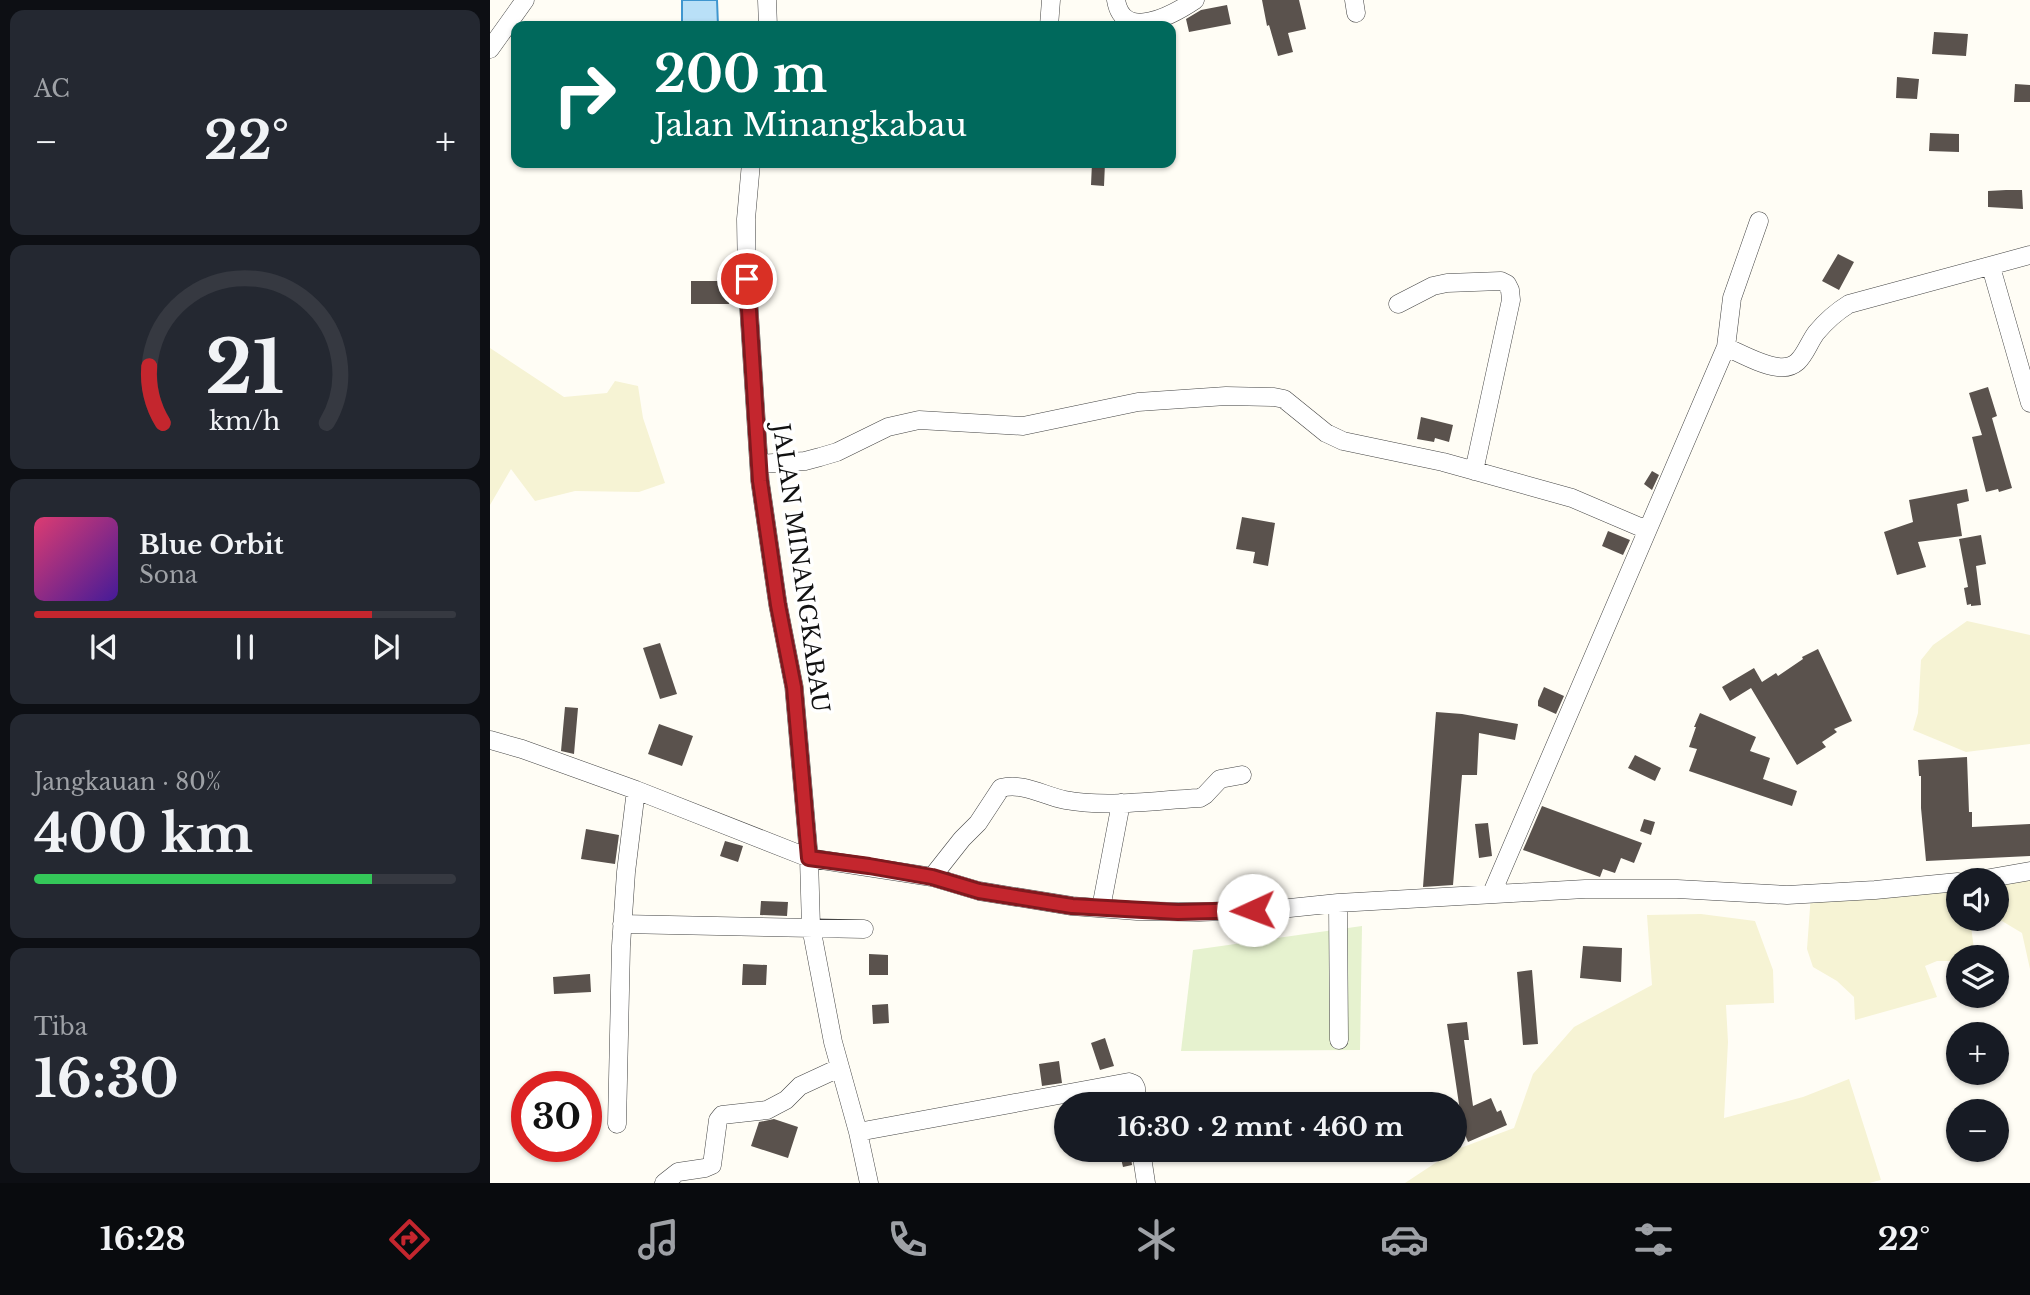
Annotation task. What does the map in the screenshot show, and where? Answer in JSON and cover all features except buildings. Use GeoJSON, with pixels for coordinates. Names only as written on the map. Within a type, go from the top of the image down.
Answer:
{"type":"FeatureCollection","features":[{"type":"Feature","properties":{"kind":"street"},"geometry":{"type":"LineString","coordinates":[[490,50],[525,0]]}},
{"type":"Feature","properties":{"kind":"street"},"geometry":{"type":"LineString","coordinates":[[767,0],[768,21]]}},
{"type":"Feature","properties":{"kind":"street"},"geometry":{"type":"LineString","coordinates":[[1049,21],[1051,0]]}},
{"type":"Feature","properties":{"kind":"street"},"geometry":{"type":"LineString","coordinates":[[1116,0],[1118,9],[1124,18],[1130,21]]}},
{"type":"Feature","properties":{"kind":"street"},"geometry":{"type":"LineString","coordinates":[[1152,21],[1161,20],[1195,0]]}},
{"type":"Feature","properties":{"kind":"street","name":"JALAN MINANGKABAU"},"geometry":{"type":"LineString","coordinates":[[751,168],[746,219],[747,279],[760,464],[778,605],[794,687],[809,858],[811,927],[839,1068],[858,1132],[869,1183]]}},
{"type":"Feature","properties":{"kind":"street"},"geometry":{"type":"LineString","coordinates":[[1492,893],[1726,347],[1732,298],[1759,221]]}},
{"type":"Feature","properties":{"kind":"street"},"geometry":{"type":"LineString","coordinates":[[1726,347],[1771,365],[1785,367],[1799,361],[1829,318],[1849,304],[2030,256]]}},
{"type":"Feature","properties":{"kind":"street"},"geometry":{"type":"LineString","coordinates":[[1991,267],[2030,403]]}},
{"type":"Feature","properties":{"kind":"street"},"geometry":{"type":"LineString","coordinates":[[1398,304],[1433,286],[1447,283],[1501,281],[1507,284],[1510,290],[1511,300],[1474,471]]}},
{"type":"Feature","properties":{"kind":"street"},"geometry":{"type":"LineString","coordinates":[[760,464],[805,461],[820,457],[903,422],[919,420],[1023,426],[1138,402],[1226,396],[1273,397],[1283,400],[1326,433],[1343,441],[1474,471],[1572,498],[1647,530]]}},
{"type":"Feature","properties":{"kind":"street"},"geometry":{"type":"LineString","coordinates":[[490,740],[636,790],[809,858],[932,877],[979,891],[1058,904],[1199,912],[1585,889],[1677,889],[1787,895],[1946,883]]}},
{"type":"Feature","properties":{"kind":"street"},"geometry":{"type":"LineString","coordinates":[[932,877],[978,823],[1001,788],[1021,788],[1063,800],[1121,803],[1200,797],[1220,779],[1242,775]]}},
{"type":"Feature","properties":{"kind":"street"},"geometry":{"type":"LineString","coordinates":[[617,1124],[622,924],[636,790]]}},
{"type":"Feature","properties":{"kind":"street"},"geometry":{"type":"LineString","coordinates":[[1101,908],[1121,803]]}},
{"type":"Feature","properties":{"kind":"street"},"geometry":{"type":"LineString","coordinates":[[2009,875],[2030,871]]}},
{"type":"Feature","properties":{"kind":"street"},"geometry":{"type":"LineString","coordinates":[[1338,903],[1339,1040]]}},
{"type":"Feature","properties":{"kind":"street"},"geometry":{"type":"LineString","coordinates":[[622,924],[864,929]]}},
{"type":"Feature","properties":{"kind":"street"},"geometry":{"type":"LineString","coordinates":[[664,1183],[676,1173],[712,1165],[718,1120],[722,1115],[767,1110],[786,1100],[800,1086],[839,1068]]}},
{"type":"Feature","properties":{"kind":"street"},"geometry":{"type":"LineString","coordinates":[[1079,1092],[1129,1083],[1134,1084],[1136,1092]]}},
{"type":"Feature","properties":{"kind":"street"},"geometry":{"type":"LineString","coordinates":[[858,1132],[1054,1097]]}},
{"type":"Feature","properties":{"kind":"street"},"geometry":{"type":"LineString","coordinates":[[1143,1162],[1146,1183]]}},
{"type":"Feature","properties":{"kind":"shaded area"},"geometry":{"type":"Polygon","coordinates":[[[490,348],[564,397],[607,393],[615,381],[638,386],[643,418],[665,483],[639,492],[575,491],[535,501],[511,469],[490,505],[490,348]]]}},
{"type":"Feature","properties":{"kind":"shaded area"},"geometry":{"type":"Polygon","coordinates":[[[1967,621],[2030,635],[2030,744],[1966,752],[1913,730],[1918,713],[1921,660],[1933,645],[1967,621]]]}},
{"type":"Feature","properties":{"kind":"shaded area"},"geometry":{"type":"Polygon","coordinates":[[[2030,866],[2030,969],[2022,933],[2009,925],[2009,869],[2030,866]]]}},
{"type":"Feature","properties":{"kind":"shaded area"},"geometry":{"type":"Polygon","coordinates":[[[1946,877],[1946,931],[1972,931],[1973,945],[1946,945],[1946,961],[1925,966],[1937,997],[1855,1020],[1854,997],[1837,981],[1813,967],[1807,949],[1811,894],[1946,877]]]}},
{"type":"Feature","properties":{"kind":"shaded area"},"geometry":{"type":"Polygon","coordinates":[[[1701,914],[1755,921],[1773,970],[1774,1003],[1726,1005],[1728,1042],[1724,1118],[1803,1097],[1849,1079],[1881,1180],[1869,1183],[1405,1183],[1437,1162],[1467,1162],[1467,1146],[1514,1128],[1533,1074],[1574,1027],[1652,985],[1647,915],[1701,914]]]}},
{"type":"Feature","properties":{"kind":"green space"},"geometry":{"type":"Polygon","coordinates":[[[1362,926],[1360,1050],[1181,1051],[1193,950],[1362,926]]]}},
{"type":"Feature","properties":{"kind":"water"},"geometry":{"type":"Polygon","coordinates":[[[682,0],[717,0],[718,21],[682,21],[682,0]]]}},
{"type":"Feature","properties":{"kind":"route"},"geometry":{"type":"LineString","coordinates":[[747,279],[760,481],[778,605],[794,687],[809,858],[932,877],[979,891],[1072,906],[1178,912],[1253,910]]}}]}
